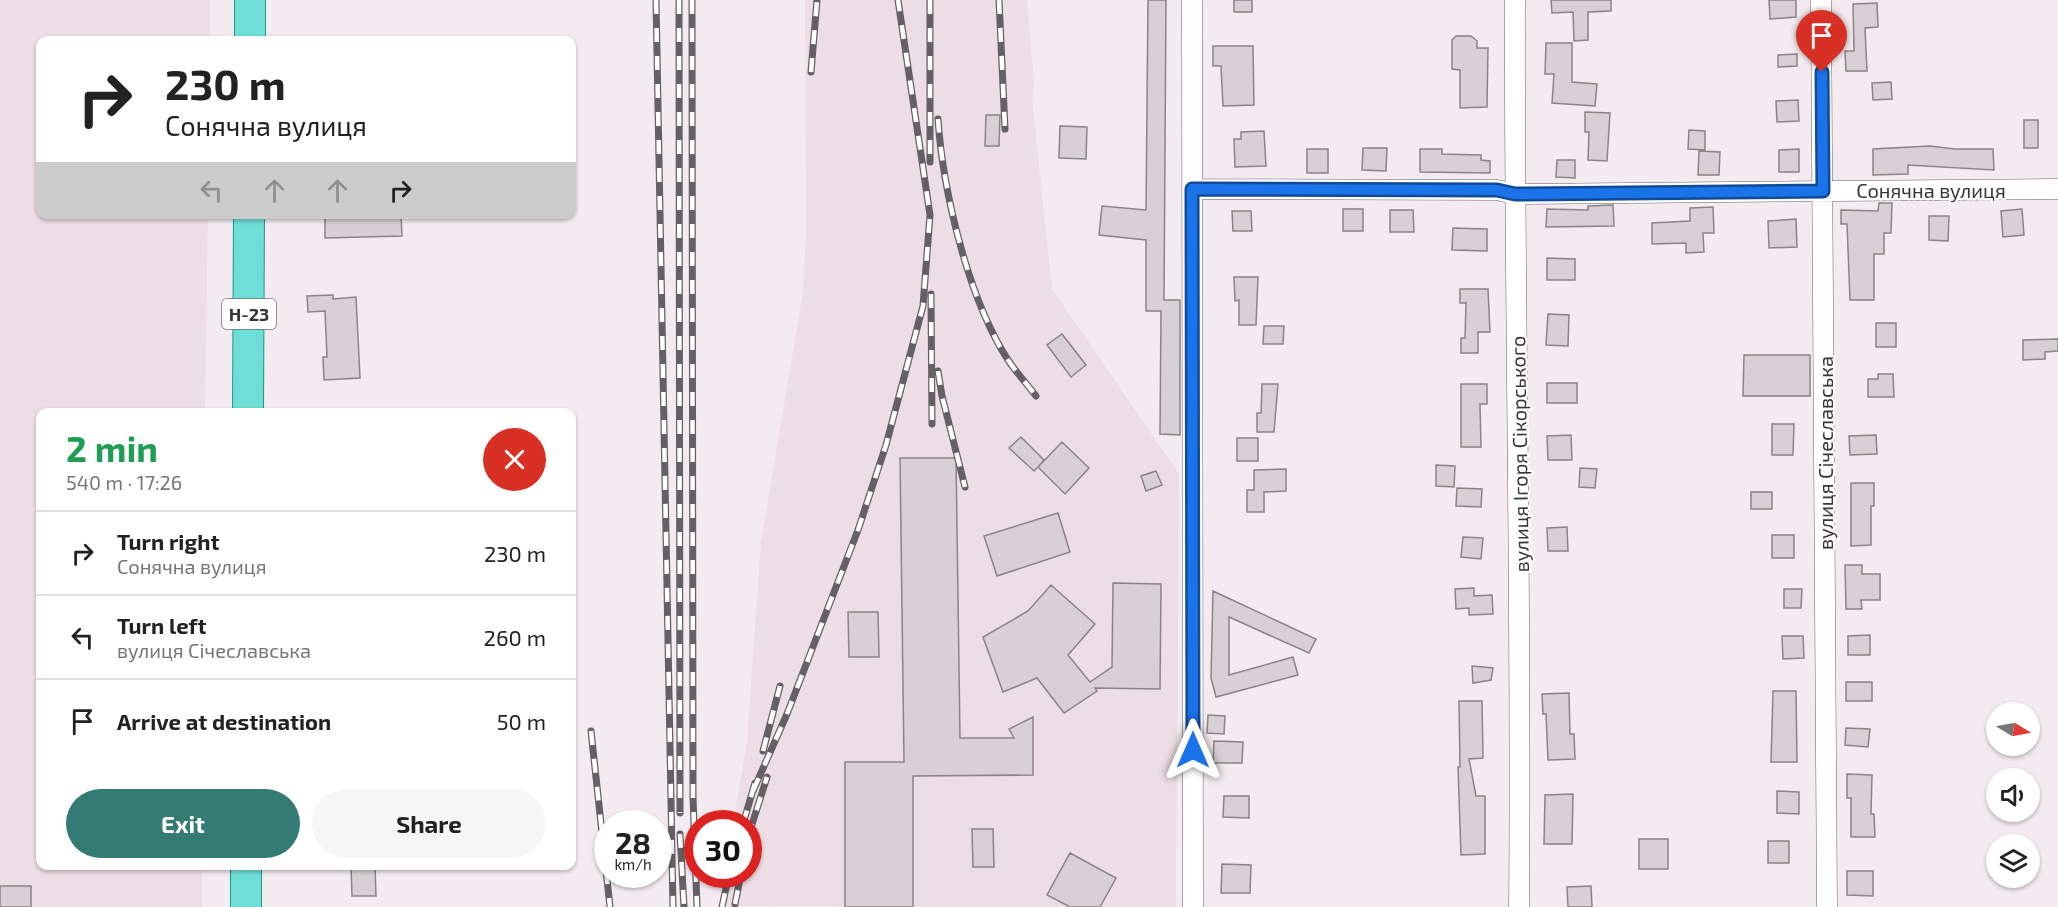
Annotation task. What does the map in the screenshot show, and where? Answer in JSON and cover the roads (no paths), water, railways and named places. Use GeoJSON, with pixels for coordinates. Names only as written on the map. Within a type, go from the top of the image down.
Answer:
{"type":"FeatureCollection","features":[{"type":"Feature","properties":{"kind":"main road"},"geometry":{"type":"LineString","coordinates":[[250,0],[250,36]]}},
{"type":"Feature","properties":{"kind":"main road","name":"Н-23"},"geometry":{"type":"LineString","coordinates":[[248,408],[249,219]]}},
{"type":"Feature","properties":{"kind":"main road"},"geometry":{"type":"LineString","coordinates":[[246,870],[246,907]]}},
{"type":"Feature","properties":{"kind":"street"},"geometry":{"type":"LineString","coordinates":[[1192,0],[1193,907]]}},
{"type":"Feature","properties":{"kind":"street","name":"вулиця Ігоря Сікорського"},"geometry":{"type":"LineString","coordinates":[[1515,0],[1515,194],[1522,660],[1519,907]]}},
{"type":"Feature","properties":{"kind":"street","name":"вулиця Січеславська"},"geometry":{"type":"LineString","coordinates":[[1821,0],[1827,907]]}},
{"type":"Feature","properties":{"kind":"street","name":"Сонячна вулиця"},"geometry":{"type":"LineString","coordinates":[[1192,189],[1497,190],[1515,194],[2058,189]]}},
{"type":"Feature","properties":{"kind":"railway"},"geometry":{"type":"LineString","coordinates":[[656,0],[673,907]]}},
{"type":"Feature","properties":{"kind":"railway"},"geometry":{"type":"LineString","coordinates":[[679,0],[680,813]]}},
{"type":"Feature","properties":{"kind":"railway"},"geometry":{"type":"LineString","coordinates":[[692,0],[693,797],[697,907]]}},
{"type":"Feature","properties":{"kind":"railway"},"geometry":{"type":"LineString","coordinates":[[811,72],[817,0]]}},
{"type":"Feature","properties":{"kind":"railway"},"geometry":{"type":"LineString","coordinates":[[753,791],[787,714],[858,530],[886,445],[923,306],[930,215],[898,0]]}},
{"type":"Feature","properties":{"kind":"railway"},"geometry":{"type":"LineString","coordinates":[[930,0],[930,162]]}},
{"type":"Feature","properties":{"kind":"railway"},"geometry":{"type":"LineString","coordinates":[[999,0],[1005,129]]}},
{"type":"Feature","properties":{"kind":"railway"},"geometry":{"type":"LineString","coordinates":[[938,119],[945,179],[970,276],[994,335],[1008,360],[1036,396]]}},
{"type":"Feature","properties":{"kind":"railway"},"geometry":{"type":"LineString","coordinates":[[931,294],[932,424]]}},
{"type":"Feature","properties":{"kind":"railway"},"geometry":{"type":"LineString","coordinates":[[938,371],[965,487]]}},
{"type":"Feature","properties":{"kind":"railway"},"geometry":{"type":"LineString","coordinates":[[763,751],[780,686]]}},
{"type":"Feature","properties":{"kind":"railway"},"geometry":{"type":"LineString","coordinates":[[591,731],[610,907]]}},
{"type":"Feature","properties":{"kind":"railway"},"geometry":{"type":"LineString","coordinates":[[757,810],[767,777]]}},
{"type":"Feature","properties":{"kind":"railway"},"geometry":{"type":"LineString","coordinates":[[747,810],[755,783]]}},
{"type":"Feature","properties":{"kind":"railway"},"geometry":{"type":"LineString","coordinates":[[680,834],[684,907]]}},
{"type":"Feature","properties":{"kind":"railway"},"geometry":{"type":"LineString","coordinates":[[722,907],[726,888]]}},
{"type":"Feature","properties":{"kind":"railway"},"geometry":{"type":"LineString","coordinates":[[735,904],[738,888]]}}]}
